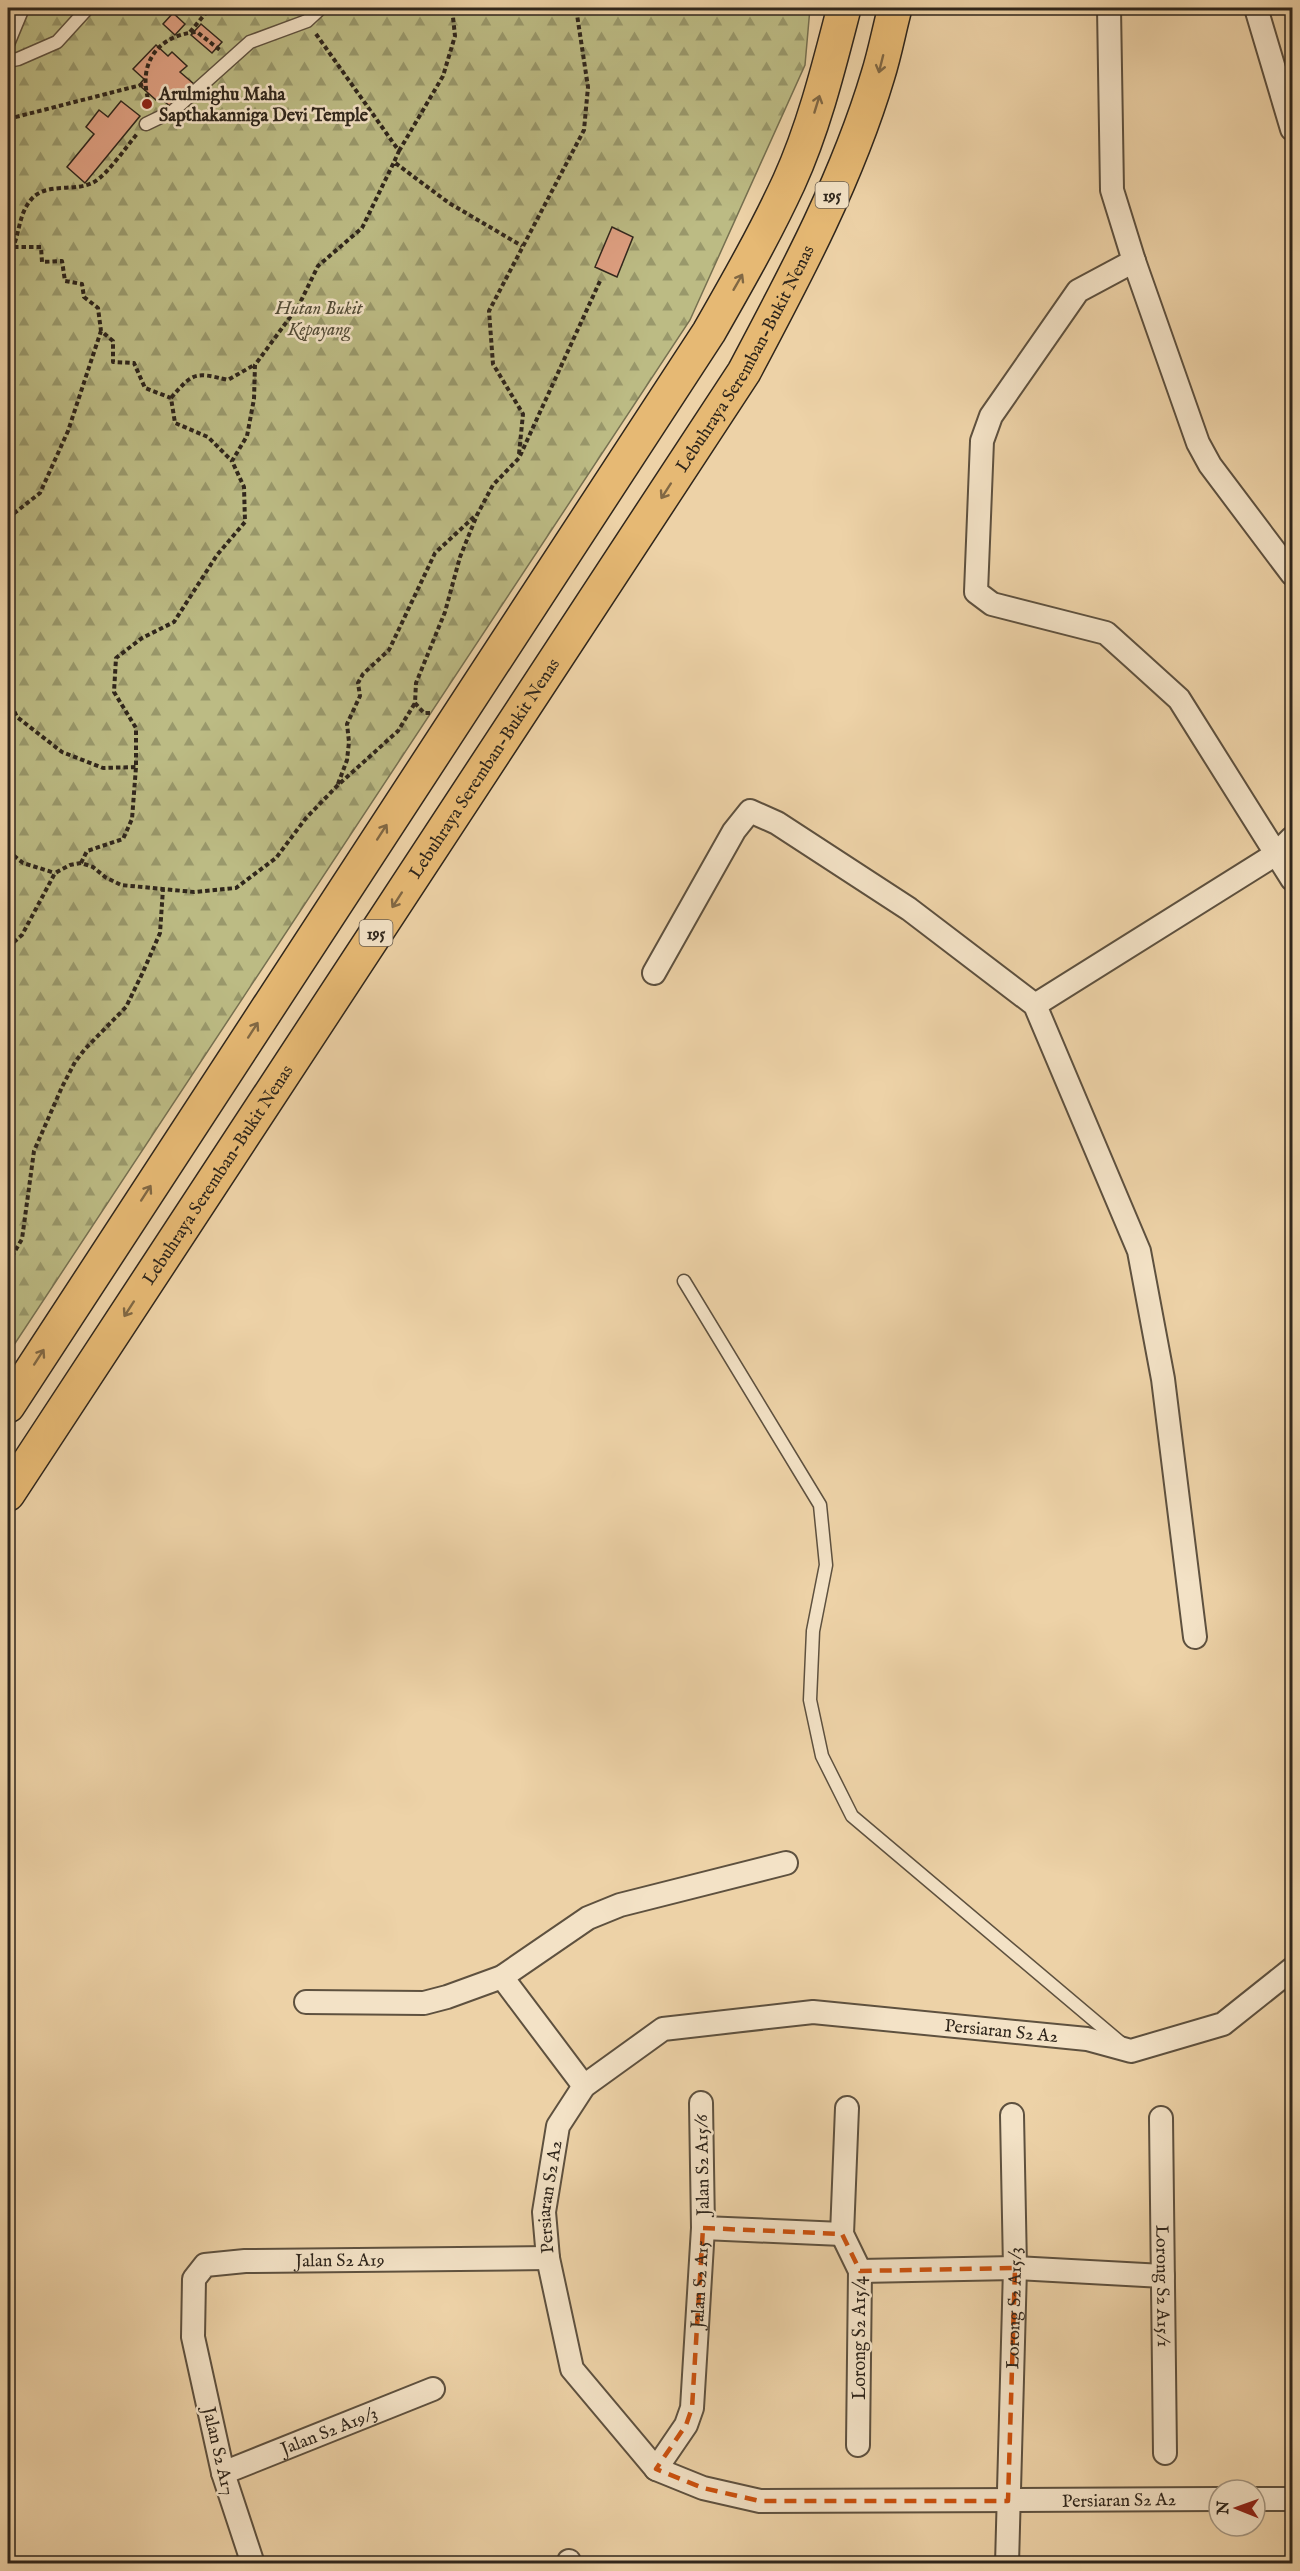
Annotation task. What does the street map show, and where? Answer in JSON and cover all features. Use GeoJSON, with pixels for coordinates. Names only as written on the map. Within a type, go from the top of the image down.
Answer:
{"type":"FeatureCollection","features":[{"type":"Feature","properties":{"kind":"highway"},"geometry":{"type":"LineString","coordinates":[[834,48],[836,8]]}},
{"type":"Feature","properties":{"kind":"highway","name":"195"},"geometry":{"type":"LineString","coordinates":[[8,1406],[709,332],[751,258],[789,181],[814,115],[844,8]]}},
{"type":"Feature","properties":{"kind":"highway","name":"Lebuhraya Seremban-Bukit Nenas"},"geometry":{"type":"LineString","coordinates":[[8,1494],[744,372],[799,268],[851,151],[878,75],[895,8]]}},
{"type":"Feature","properties":{"kind":"street"},"geometry":{"type":"LineString","coordinates":[[1109,8],[1112,190],[1134,261],[1198,443],[1210,465],[1293,574]]}},
{"type":"Feature","properties":{"kind":"street"},"geometry":{"type":"LineString","coordinates":[[1256,8],[1293,129]]}},
{"type":"Feature","properties":{"kind":"street"},"geometry":{"type":"LineString","coordinates":[[1134,261],[1078,291],[991,416],[982,441],[976,591],[992,604],[1106,633],[1179,699],[1293,879]]}},
{"type":"Feature","properties":{"kind":"street"},"geometry":{"type":"LineString","coordinates":[[654,973],[734,831],[750,811],[777,823],[909,909],[1035,1005],[1139,1251],[1163,1379],[1195,1637]]}},
{"type":"Feature","properties":{"kind":"street"},"geometry":{"type":"LineString","coordinates":[[1035,1005],[1276,854],[1293,838]]}},
{"type":"Feature","properties":{"kind":"street"},"geometry":{"type":"LineString","coordinates":[[306,2002],[424,2002],[447,1997],[502,1977],[588,1918],[620,1905],[786,1863]]}},
{"type":"Feature","properties":{"kind":"street"},"geometry":{"type":"LineString","coordinates":[[1131,2051],[1223,2024],[1293,1969]]}},
{"type":"Feature","properties":{"kind":"street"},"geometry":{"type":"LineString","coordinates":[[502,1977],[584,2086]]}},
{"type":"Feature","properties":{"kind":"street","name":"Persiaran S2 A2"},"geometry":{"type":"LineString","coordinates":[[1131,2051],[1087,2039],[813,2012],[663,2028],[584,2086],[558,2126],[544,2212],[548,2258],[572,2369],[656,2469],[703,2487],[760,2501],[1207,2499]]}},
{"type":"Feature","properties":{"kind":"street","name":"Jalan S2 A15/6"},"geometry":{"type":"LineString","coordinates":[[700,2103],[703,2228]]}},
{"type":"Feature","properties":{"kind":"street"},"geometry":{"type":"LineString","coordinates":[[842,2234],[847,2108]]}},
{"type":"Feature","properties":{"kind":"street","name":"Lorong S2 A15/3"},"geometry":{"type":"LineString","coordinates":[[1008,2501],[1015,2268],[1012,2115]]}},
{"type":"Feature","properties":{"kind":"street","name":"Lorong S2 A15/1"},"geometry":{"type":"LineString","coordinates":[[1161,2118],[1165,2453]]}},
{"type":"Feature","properties":{"kind":"street","name":"Jalan S2 A15"},"geometry":{"type":"LineString","coordinates":[[656,2469],[686,2426],[692,2408],[703,2228],[842,2234]]}},
{"type":"Feature","properties":{"kind":"street","name":"Lorong S2 A15/4"},"geometry":{"type":"LineString","coordinates":[[842,2234],[860,2271],[858,2445]]}},
{"type":"Feature","properties":{"kind":"street","name":"Jalan S2 A19"},"geometry":{"type":"LineString","coordinates":[[193,2337],[194,2279],[205,2265],[245,2261],[548,2258]]}},
{"type":"Feature","properties":{"kind":"street"},"geometry":{"type":"LineString","coordinates":[[860,2271],[1015,2268],[1163,2276]]}},
{"type":"Feature","properties":{"kind":"street","name":"Jalan S2 A17"},"geometry":{"type":"LineString","coordinates":[[193,2337],[223,2473],[253,2564]]}},
{"type":"Feature","properties":{"kind":"street","name":"Jalan S2 A19/3"},"geometry":{"type":"LineString","coordinates":[[223,2473],[434,2389]]}},
{"type":"Feature","properties":{"kind":"street"},"geometry":{"type":"LineString","coordinates":[[1267,2499],[1293,2499]]}},
{"type":"Feature","properties":{"kind":"street"},"geometry":{"type":"LineString","coordinates":[[1007,2564],[1008,2501]]}},
{"type":"Feature","properties":{"kind":"lane"},"geometry":{"type":"LineString","coordinates":[[8,44],[23,8]]}},
{"type":"Feature","properties":{"kind":"lane"},"geometry":{"type":"LineString","coordinates":[[8,61],[57,42],[88,8]]}},
{"type":"Feature","properties":{"kind":"lane"},"geometry":{"type":"LineString","coordinates":[[146,124],[173,111],[250,42],[307,21],[321,8]]}},
{"type":"Feature","properties":{"kind":"lane"},"geometry":{"type":"LineString","coordinates":[[684,1281],[820,1505],[826,1565],[813,1631],[810,1700],[822,1756],[852,1816],[1131,2051]]}},
{"type":"Feature","properties":{"kind":"path"},"geometry":{"type":"LineString","coordinates":[[190,33],[210,8]]}},
{"type":"Feature","properties":{"kind":"path"},"geometry":{"type":"LineString","coordinates":[[81,863],[87,850],[123,838],[132,819],[136,728],[114,692],[116,658],[142,638],[174,622],[217,555],[245,522],[244,487],[232,461],[208,437],[175,423],[171,398],[188,378],[205,374],[228,380],[255,365],[299,304],[318,266],[362,228],[399,151],[443,76],[455,36],[452,8]]}},
{"type":"Feature","properties":{"kind":"path"},"geometry":{"type":"LineString","coordinates":[[519,458],[523,414],[493,364],[489,311],[584,130],[588,87],[576,8]]}},
{"type":"Feature","properties":{"kind":"path"},"geometry":{"type":"LineString","coordinates":[[307,21],[399,151]]}},
{"type":"Feature","properties":{"kind":"path"},"geometry":{"type":"LineString","coordinates":[[160,118],[152,108],[145,84],[154,55],[165,41],[173,36],[197,32],[230,59]]}},
{"type":"Feature","properties":{"kind":"path"},"geometry":{"type":"LineString","coordinates":[[8,119],[145,84]]}},
{"type":"Feature","properties":{"kind":"path"},"geometry":{"type":"LineString","coordinates":[[8,256],[14,247],[20,222],[30,199],[51,189],[84,187],[97,180],[146,124]]}},
{"type":"Feature","properties":{"kind":"path"},"geometry":{"type":"LineString","coordinates":[[394,162],[449,203],[522,246]]}},
{"type":"Feature","properties":{"kind":"path"},"geometry":{"type":"LineString","coordinates":[[8,518],[40,493],[68,431],[101,331],[98,309],[84,297],[82,284],[65,281],[62,261],[42,262],[41,247],[14,247]]}},
{"type":"Feature","properties":{"kind":"path"},"geometry":{"type":"LineString","coordinates":[[8,947],[22,935],[55,873],[70,865],[81,863],[93,867],[105,877],[121,885],[194,892],[236,888],[276,858],[306,818],[338,785],[398,731],[415,703],[416,683],[445,612],[460,557],[477,515],[493,484],[519,458],[600,281]]}},
{"type":"Feature","properties":{"kind":"path"},"geometry":{"type":"LineString","coordinates":[[101,331],[113,342],[113,362],[134,363],[145,388],[171,398]]}},
{"type":"Feature","properties":{"kind":"path"},"geometry":{"type":"LineString","coordinates":[[232,461],[248,436],[254,399],[255,365]]}},
{"type":"Feature","properties":{"kind":"path"},"geometry":{"type":"LineString","coordinates":[[338,785],[347,760],[349,742],[347,724],[360,696],[358,683],[363,674],[389,650],[435,553],[477,515]]}},
{"type":"Feature","properties":{"kind":"path"},"geometry":{"type":"LineString","coordinates":[[8,698],[17,717],[62,752],[103,768],[136,767]]}},
{"type":"Feature","properties":{"kind":"path"},"geometry":{"type":"LineString","coordinates":[[415,703],[424,713],[433,713]]}},
{"type":"Feature","properties":{"kind":"path"},"geometry":{"type":"LineString","coordinates":[[8,851],[23,863],[55,873]]}},
{"type":"Feature","properties":{"kind":"path"},"geometry":{"type":"LineString","coordinates":[[8,1263],[22,1239],[34,1151],[75,1062],[126,1007],[139,981],[160,933],[163,889]]}},
{"type":"Feature","properties":{"kind":"highlighted area"},"geometry":{"type":"Polygon","coordinates":[[[703,2228],[842,2234],[860,2271],[1015,2268],[1008,2501],[760,2501],[703,2488],[656,2469],[686,2425],[692,2408],[703,2228]]]}},
{"type":"Feature","properties":{"kind":"green space","name":"Hutan Bukit Kepayang"},"geometry":{"type":"Polygon","coordinates":[[[8,8],[810,8],[805,65],[690,320],[8,1354],[8,8]]]}},
{"type":"Feature","properties":{"kind":"building"},"geometry":{"type":"Polygon","coordinates":[[[173,13],[185,24],[175,35],[163,24],[173,13]]]}},
{"type":"Feature","properties":{"kind":"building"},"geometry":{"type":"Polygon","coordinates":[[[201,24],[222,42],[212,53],[191,35],[201,24]]]}},
{"type":"Feature","properties":{"kind":"building"},"geometry":{"type":"Polygon","coordinates":[[[156,45],[168,56],[172,52],[187,66],[180,72],[194,84],[172,108],[159,97],[156,100],[139,85],[144,79],[133,69],[156,45]]]}},
{"type":"Feature","properties":{"kind":"building"},"geometry":{"type":"Polygon","coordinates":[[[121,101],[140,116],[85,183],[67,167],[94,134],[86,127],[99,110],[108,117],[121,101]]]}},
{"type":"Feature","properties":{"kind":"building"},"geometry":{"type":"Polygon","coordinates":[[[612,227],[633,237],[617,277],[595,267],[612,227]]]}},
{"type":"Feature","properties":{"kind":"place","name":"Arulmighu Maha Sapthakanniga Devi Temple"},"geometry":{"type":"Point","coordinates":[147,104]}}]}
